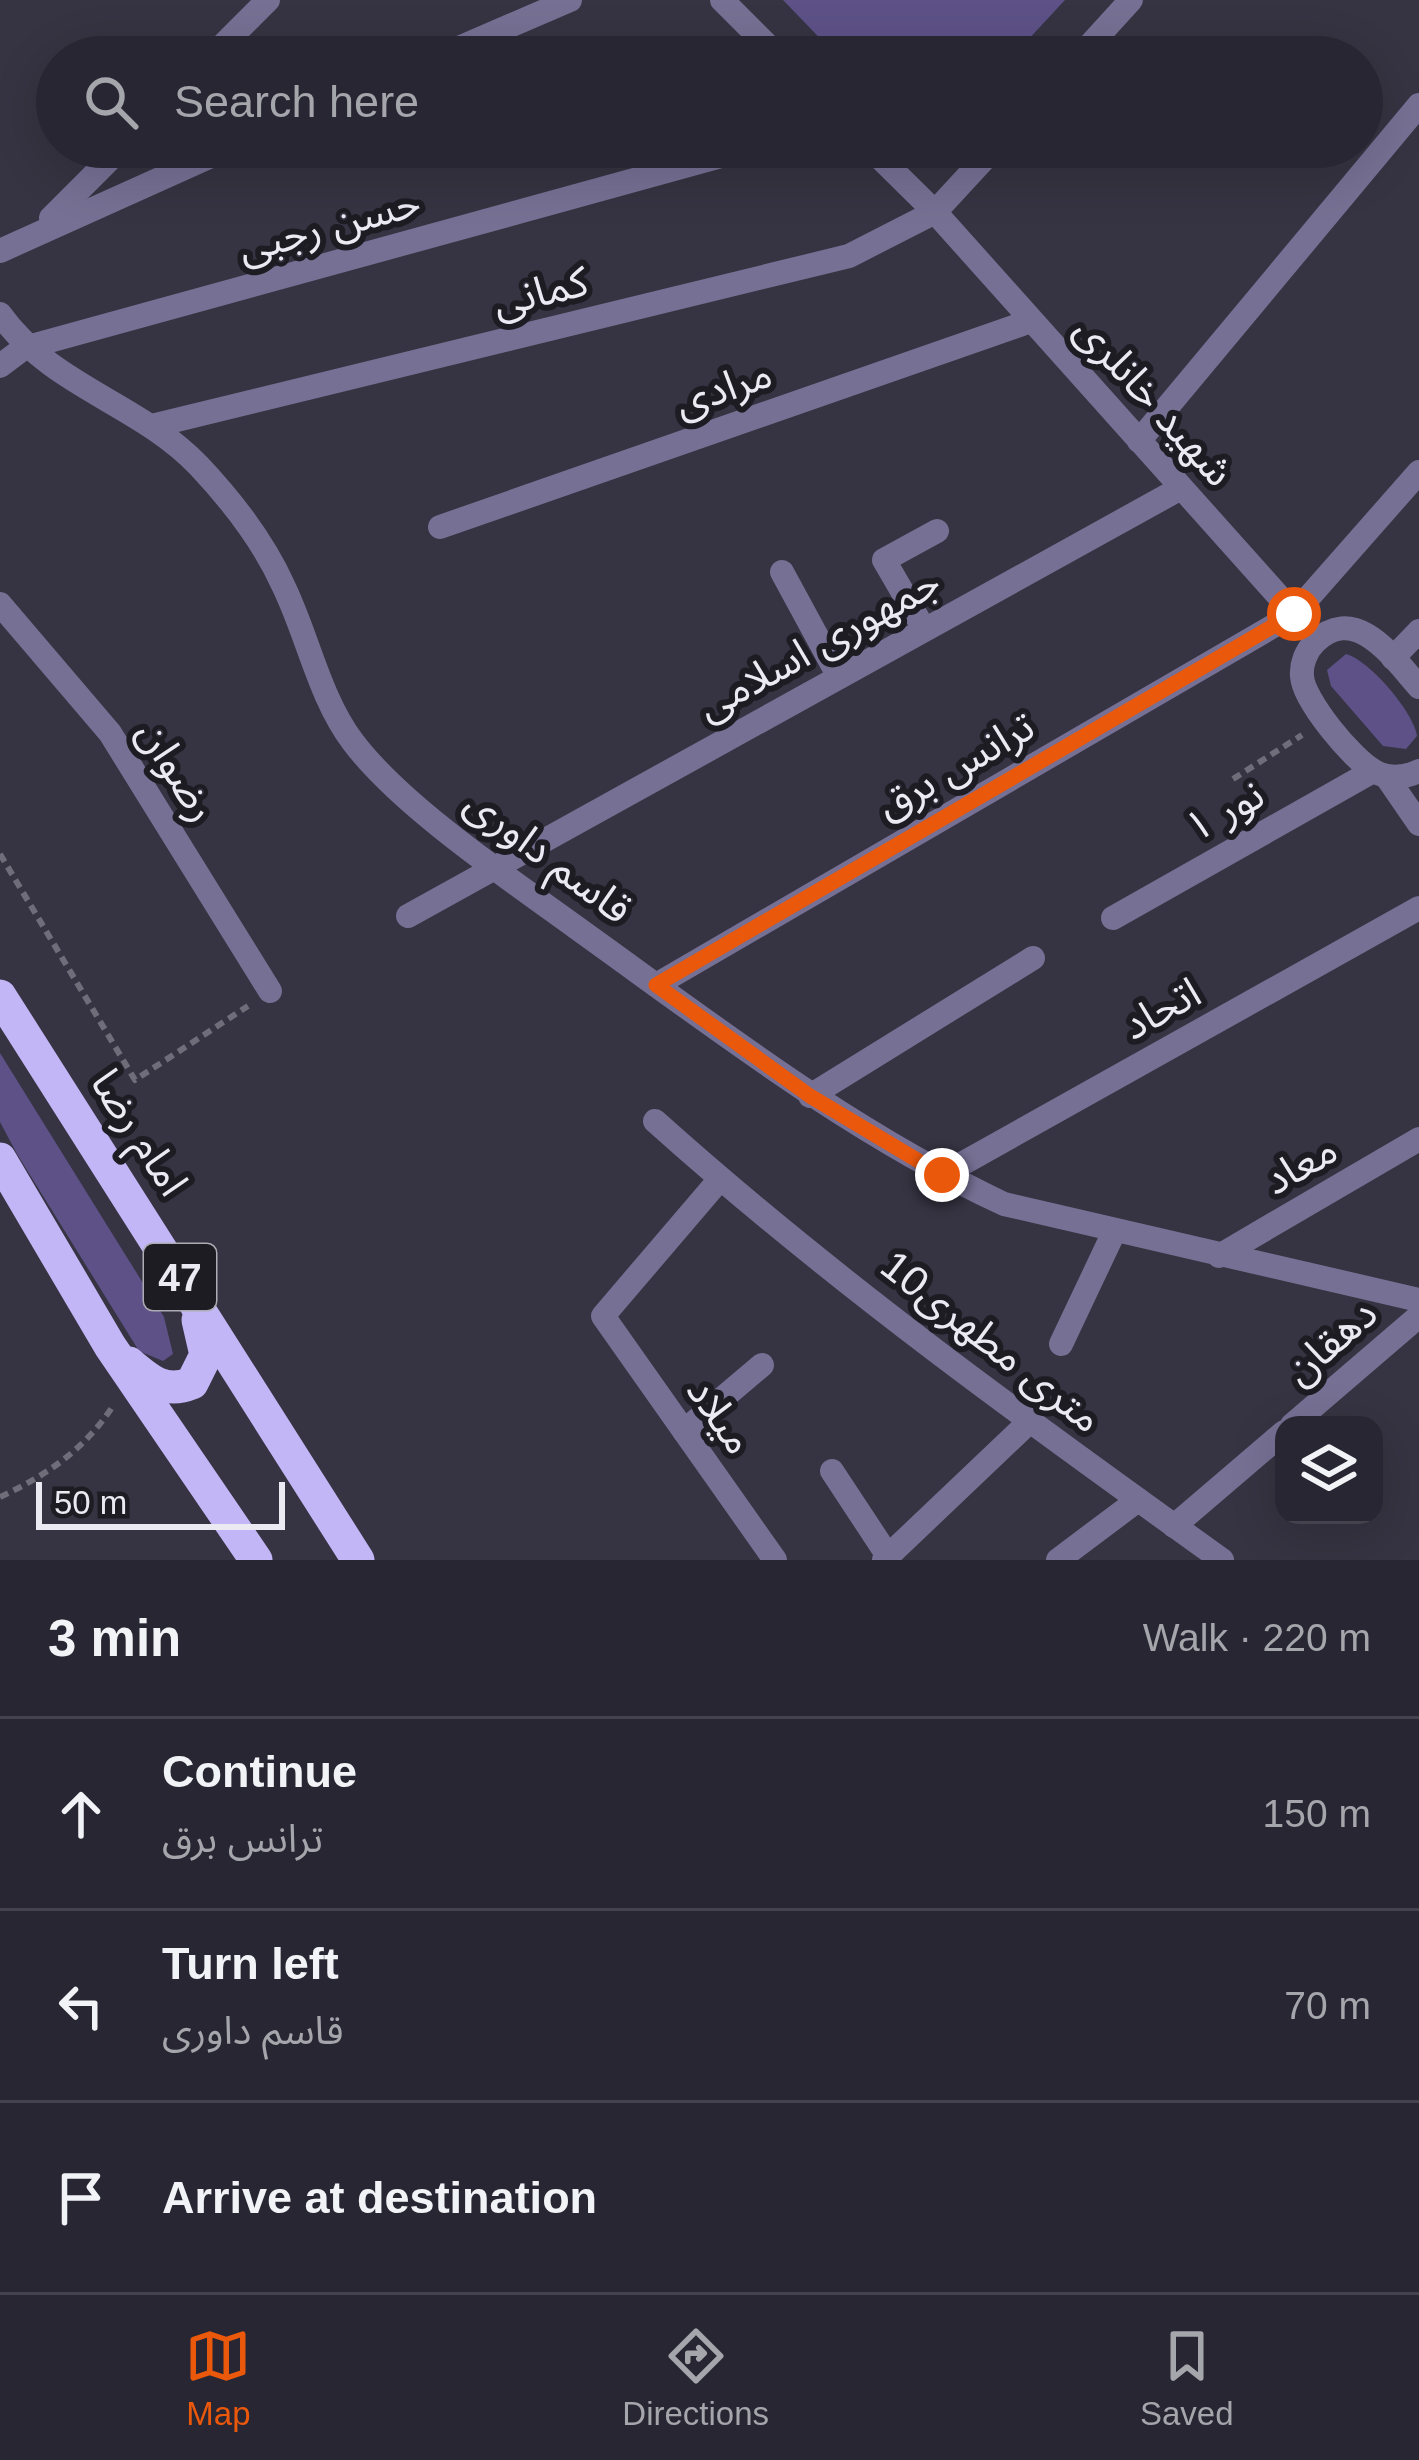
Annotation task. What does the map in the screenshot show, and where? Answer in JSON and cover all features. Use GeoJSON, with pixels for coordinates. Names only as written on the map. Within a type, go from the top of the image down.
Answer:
{"type":"FeatureCollection","features":[{"type":"Feature","properties":{"kind":"highway","name":"امام رضا"},"geometry":{"type":"LineString","coordinates":[[0,996],[358,1560]]}},
{"type":"Feature","properties":{"kind":"highway","name":"47"},"geometry":{"type":"LineString","coordinates":[[0,1160],[110,1346],[256,1560]]}},
{"type":"Feature","properties":{"kind":"highway"},"geometry":{"type":"LineString","coordinates":[[110,1346],[159,1386],[176,1390],[192,1383],[206,1355],[192,1295]]}},
{"type":"Feature","properties":{"kind":"street"},"geometry":{"type":"LineString","coordinates":[[232,36],[268,0]]}},
{"type":"Feature","properties":{"kind":"street"},"geometry":{"type":"LineString","coordinates":[[487,36],[570,0]]}},
{"type":"Feature","properties":{"kind":"street"},"geometry":{"type":"LineString","coordinates":[[722,0],[758,36]]}},
{"type":"Feature","properties":{"kind":"street"},"geometry":{"type":"LineString","coordinates":[[1098,36],[1131,0]]}},
{"type":"Feature","properties":{"kind":"street"},"geometry":{"type":"LineString","coordinates":[[1383,149],[1419,106]]}},
{"type":"Feature","properties":{"kind":"street"},"geometry":{"type":"LineString","coordinates":[[39,230],[101,168]]}},
{"type":"Feature","properties":{"kind":"street"},"geometry":{"type":"LineString","coordinates":[[0,251],[182,168]]}},
{"type":"Feature","properties":{"kind":"street","name":"حسن رجبی"},"geometry":{"type":"LineString","coordinates":[[0,367],[24,348],[678,168]]}},
{"type":"Feature","properties":{"kind":"street","name":"شهید خانلری"},"geometry":{"type":"LineString","coordinates":[[890,168],[935,212],[1317,640]]}},
{"type":"Feature","properties":{"kind":"street"},"geometry":{"type":"LineString","coordinates":[[935,212],[976,168]]}},
{"type":"Feature","properties":{"kind":"street"},"geometry":{"type":"LineString","coordinates":[[1139,441],[1367,168]]}},
{"type":"Feature","properties":{"kind":"street","name":"کمانی"},"geometry":{"type":"LineString","coordinates":[[155,425],[849,256],[935,212]]}},
{"type":"Feature","properties":{"kind":"street","name":"قاسم داوری"},"geometry":{"type":"LineString","coordinates":[[0,314],[24,348],[83,390],[155,425],[200,468],[282,582],[334,712],[353,742],[494,867],[810,1096],[942,1175],[1004,1204],[1419,1300]]}},
{"type":"Feature","properties":{"kind":"street","name":"مرادی"},"geometry":{"type":"LineString","coordinates":[[440,527],[1031,321]]}},
{"type":"Feature","properties":{"kind":"street","name":"ترانس برق"},"geometry":{"type":"LineString","coordinates":[[656,985],[1294,614],[1419,472]]}},
{"type":"Feature","properties":{"kind":"street","name":"جمهوری اسلامی"},"geometry":{"type":"LineString","coordinates":[[408,916],[1181,488]]}},
{"type":"Feature","properties":{"kind":"street"},"geometry":{"type":"LineString","coordinates":[[924,629],[884,560],[937,531]]}},
{"type":"Feature","properties":{"kind":"street"},"geometry":{"type":"LineString","coordinates":[[782,572],[839,676]]}},
{"type":"Feature","properties":{"kind":"street","name":"رضوان"},"geometry":{"type":"LineString","coordinates":[[0,604],[110,733],[270,991]]}},
{"type":"Feature","properties":{"kind":"street"},"geometry":{"type":"LineString","coordinates":[[1419,687],[1394,658],[1358,629],[1343,628],[1317,640],[1302,664],[1305,692],[1419,824]]}},
{"type":"Feature","properties":{"kind":"street"},"geometry":{"type":"LineString","coordinates":[[1394,658],[1419,631]]}},
{"type":"Feature","properties":{"kind":"street"},"geometry":{"type":"LineString","coordinates":[[1380,774],[1419,771]]}},
{"type":"Feature","properties":{"kind":"street","name":"نور ۱"},"geometry":{"type":"LineString","coordinates":[[1113,918],[1380,774]]}},
{"type":"Feature","properties":{"kind":"street","name":"اتحاد"},"geometry":{"type":"LineString","coordinates":[[942,1175],[1419,908]]}},
{"type":"Feature","properties":{"kind":"street"},"geometry":{"type":"LineString","coordinates":[[810,1096],[1033,958]]}},
{"type":"Feature","properties":{"kind":"street","name":"10متری مطهری"},"geometry":{"type":"LineString","coordinates":[[655,1120],[720,1179],[1029,1422],[1222,1560]]}},
{"type":"Feature","properties":{"kind":"street","name":"معاد"},"geometry":{"type":"LineString","coordinates":[[1220,1256],[1419,1139]]}},
{"type":"Feature","properties":{"kind":"street","name":"میلاد"},"geometry":{"type":"LineString","coordinates":[[720,1179],[603,1316],[775,1560]]}},
{"type":"Feature","properties":{"kind":"street"},"geometry":{"type":"LineString","coordinates":[[1061,1344],[1114,1232]]}},
{"type":"Feature","properties":{"kind":"street","name":"دهقان"},"geometry":{"type":"LineString","coordinates":[[1302,1416],[1419,1316]]}},
{"type":"Feature","properties":{"kind":"street"},"geometry":{"type":"LineString","coordinates":[[684,1431],[762,1365]]}},
{"type":"Feature","properties":{"kind":"street"},"geometry":{"type":"LineString","coordinates":[[832,1471],[886,1558],[1029,1422]]}},
{"type":"Feature","properties":{"kind":"street","name":"دهقان"},"geometry":{"type":"LineString","coordinates":[[1174,1526],[1275,1440]]}},
{"type":"Feature","properties":{"kind":"street"},"geometry":{"type":"LineString","coordinates":[[1058,1560],[1138,1500]]}},
{"type":"Feature","properties":{"kind":"path"},"geometry":{"type":"LineString","coordinates":[[1233,779],[1310,730]]}},
{"type":"Feature","properties":{"kind":"path"},"geometry":{"type":"LineString","coordinates":[[0,854],[135,1080],[270,991]]}},
{"type":"Feature","properties":{"kind":"path"},"geometry":{"type":"LineString","coordinates":[[0,1497],[46,1475],[94,1435],[132,1378]]}},
{"type":"Feature","properties":{"kind":"shaded area"},"geometry":{"type":"Polygon","coordinates":[[[783,0],[1065,0],[1032,36],[818,36],[783,0]]]}},
{"type":"Feature","properties":{"kind":"shaded area"},"geometry":{"type":"Polygon","coordinates":[[[1346,654],[1378,676],[1407,713],[1417,736],[1406,749],[1383,746],[1331,686],[1327,670],[1346,654]]]}},
{"type":"Feature","properties":{"kind":"shaded area"},"geometry":{"type":"Polygon","coordinates":[[[0,1053],[164,1317],[173,1354],[163,1361],[139,1351],[0,1122],[0,1053]]]}},
{"type":"Feature","properties":{"kind":"route"},"geometry":{"type":"LineString","coordinates":[[942,1175],[810,1096],[656,985],[1294,614]]}}]}
